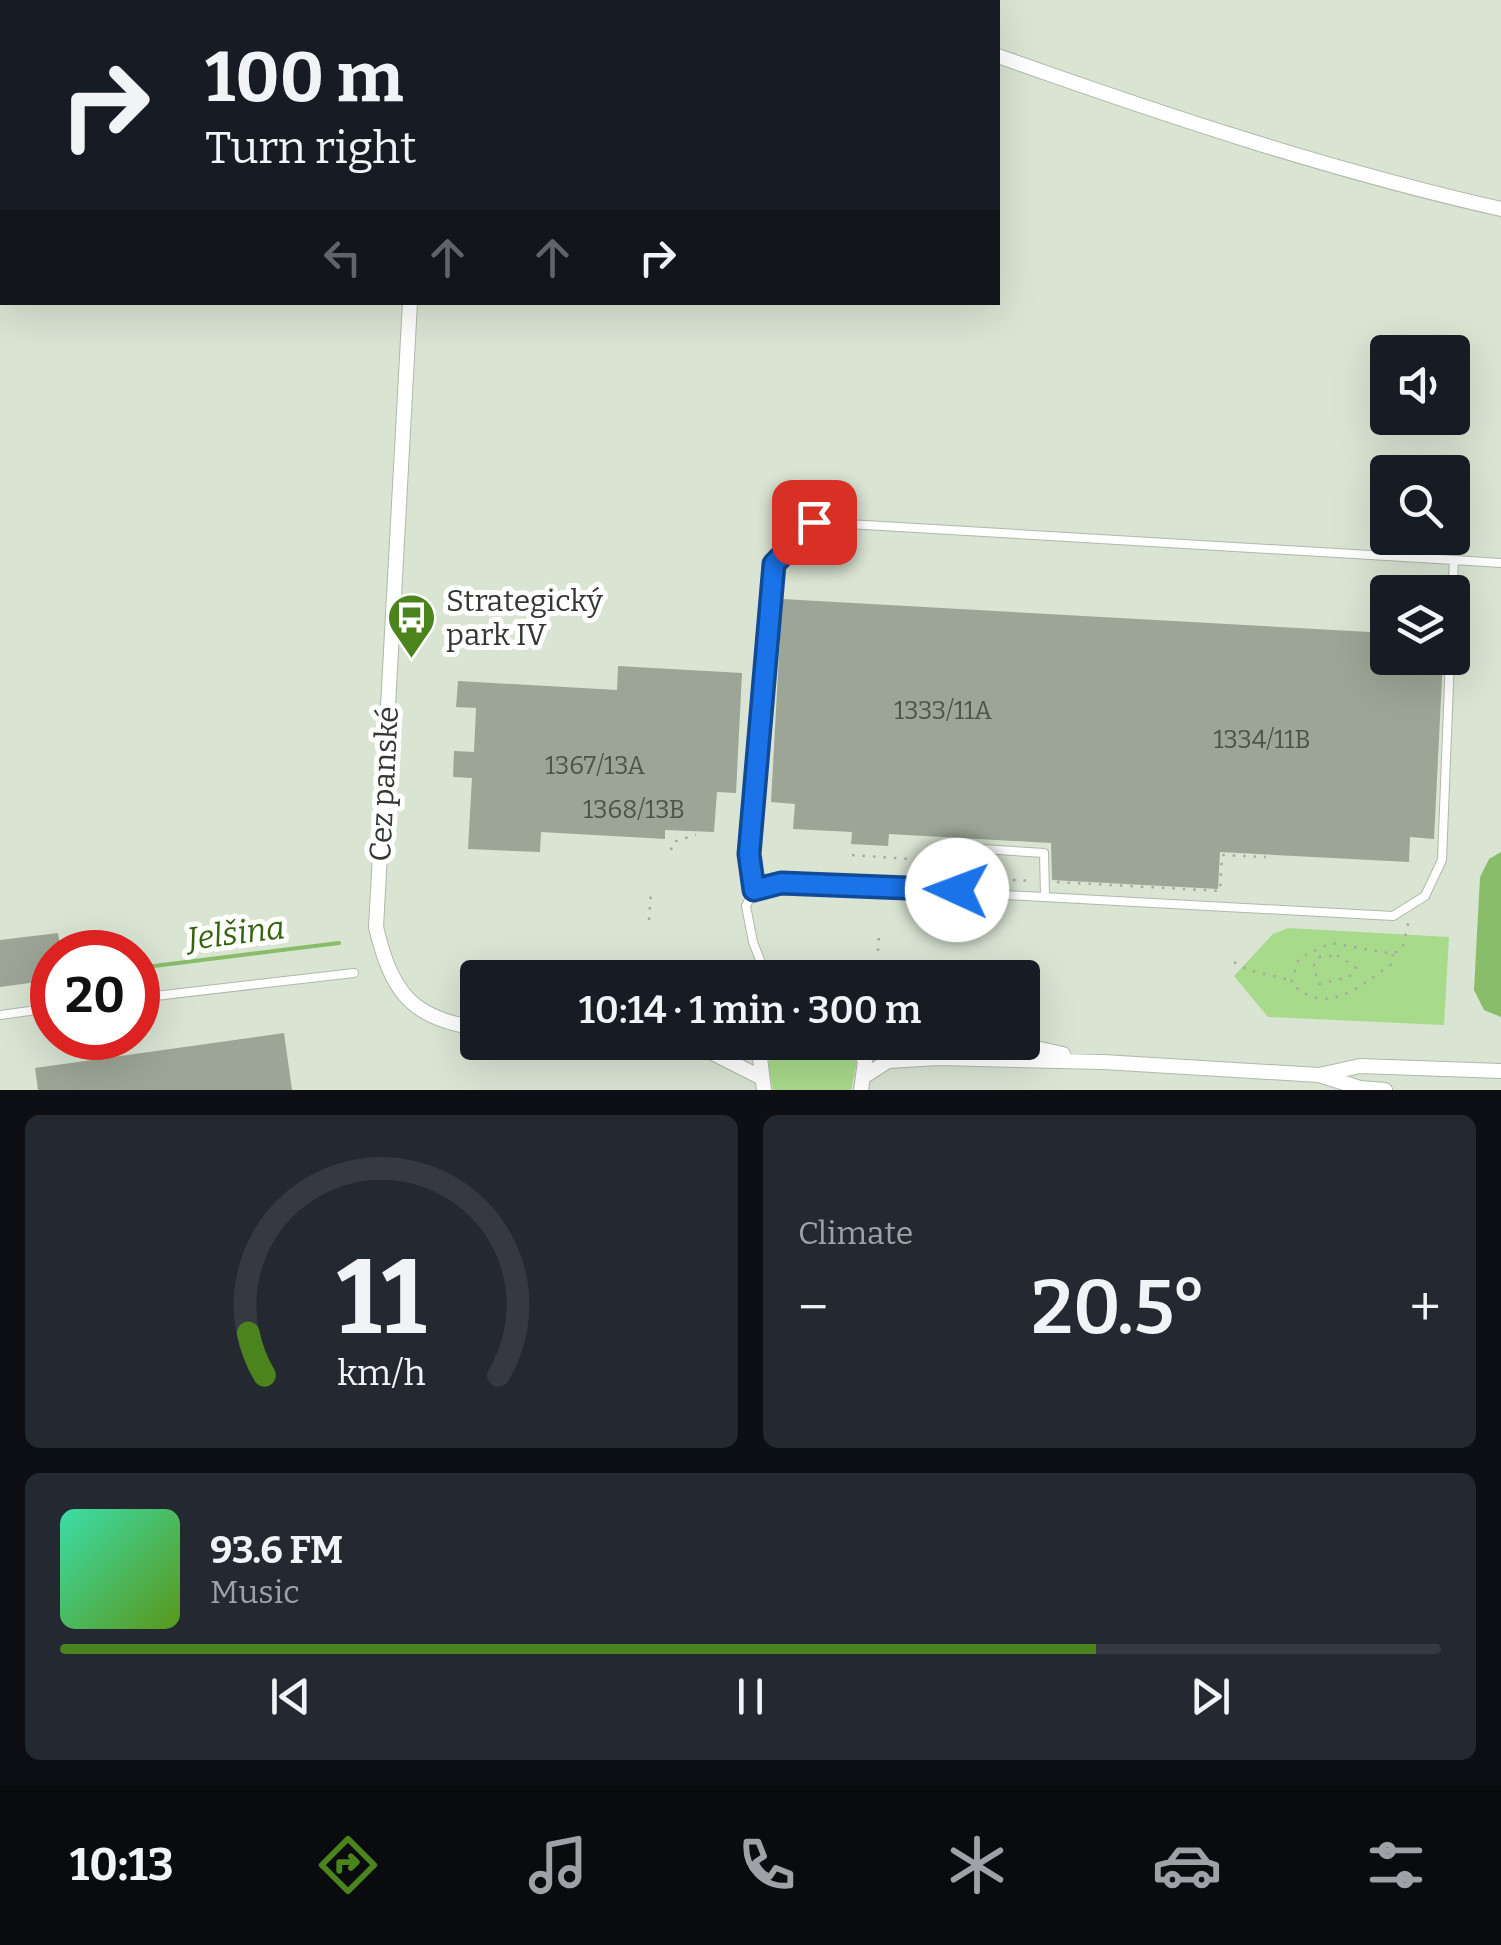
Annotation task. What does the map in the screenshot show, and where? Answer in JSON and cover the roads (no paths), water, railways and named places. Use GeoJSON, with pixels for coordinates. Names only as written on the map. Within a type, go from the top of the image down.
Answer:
{"type":"FeatureCollection","features":[{"type":"Feature","properties":{"kind":"street"},"geometry":{"type":"LineString","coordinates":[[1000,57],[1287,155],[1501,209]]}},
{"type":"Feature","properties":{"kind":"street","name":"Cez panské"},"geometry":{"type":"LineString","coordinates":[[410,305],[376,927],[386,969],[404,998],[428,1016],[460,1024]]}},
{"type":"Feature","properties":{"kind":"street"},"geometry":{"type":"LineString","coordinates":[[1040,1049],[1103,1062]]}},
{"type":"Feature","properties":{"kind":"street"},"geometry":{"type":"LineString","coordinates":[[863,1083],[888,1061],[939,1058],[1103,1062],[1319,1075],[1360,1088],[1386,1090]]}},
{"type":"Feature","properties":{"kind":"street"},"geometry":{"type":"LineString","coordinates":[[724,1060],[762,1083]]}},
{"type":"Feature","properties":{"kind":"street"},"geometry":{"type":"LineString","coordinates":[[1319,1075],[1360,1066],[1501,1071]]}},
{"type":"Feature","properties":{"kind":"lane"},"geometry":{"type":"LineString","coordinates":[[761,960],[746,906],[754,890],[749,854],[774,564],[814,522],[1501,563]]}},
{"type":"Feature","properties":{"kind":"lane"},"geometry":{"type":"LineString","coordinates":[[1453,575],[1454,560]]}},
{"type":"Feature","properties":{"kind":"lane"},"geometry":{"type":"LineString","coordinates":[[754,890],[781,883],[1393,916],[1425,896],[1442,860],[1449,675]]}},
{"type":"Feature","properties":{"kind":"lane"},"geometry":{"type":"LineString","coordinates":[[979,892],[982,849],[1044,853],[1045,896]]}},
{"type":"Feature","properties":{"kind":"lane"},"geometry":{"type":"LineString","coordinates":[[160,995],[354,973]]}},
{"type":"Feature","properties":{"kind":"lane"},"geometry":{"type":"LineString","coordinates":[[0,1015],[30,1011]]}},
{"type":"Feature","properties":{"kind":"waterway","name":"Jelšina"},"geometry":{"type":"LineString","coordinates":[[160,965],[339,943]]}},
{"type":"Feature","properties":{"kind":"place","name":"Strategický park IV"},"geometry":{"type":"Point","coordinates":[411,660]}}]}
